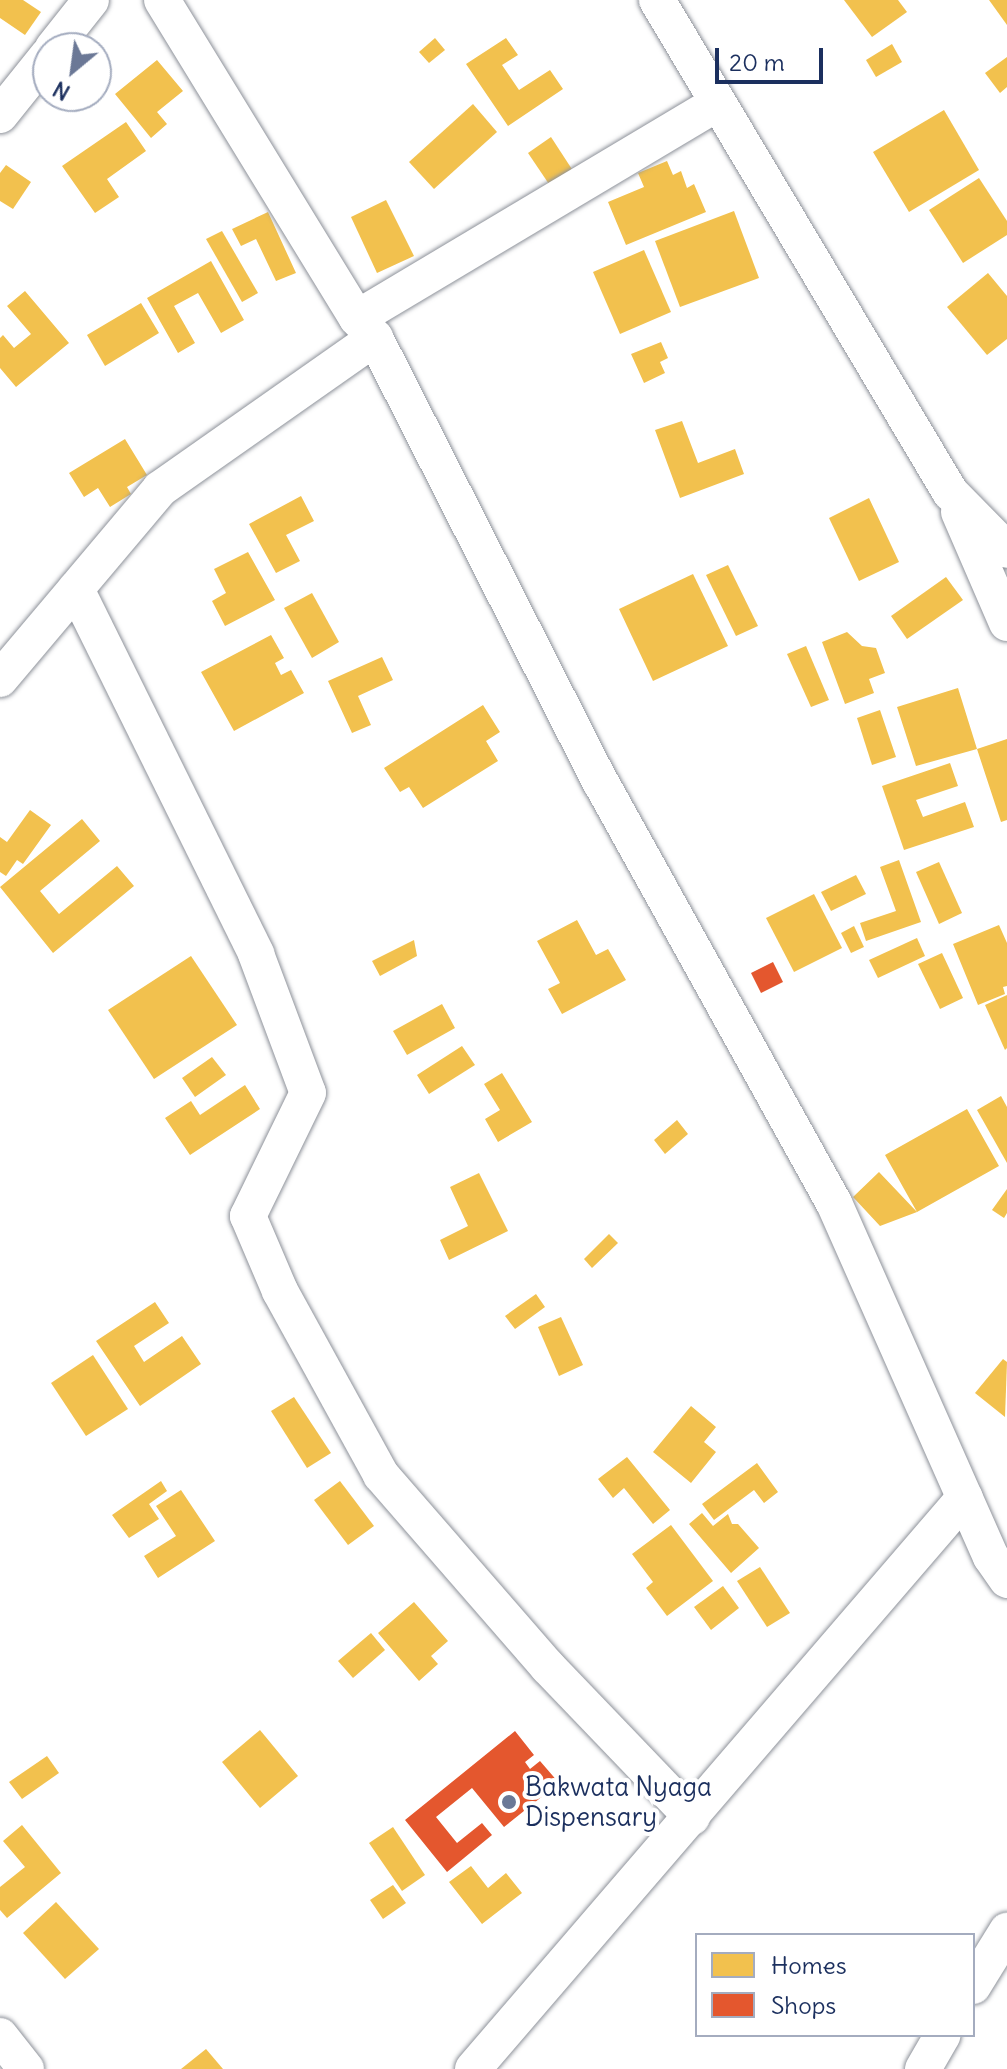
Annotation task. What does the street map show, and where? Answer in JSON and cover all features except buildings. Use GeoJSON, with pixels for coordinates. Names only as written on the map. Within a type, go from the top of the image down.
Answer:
{"type":"FeatureCollection","features":[{"type":"Feature","properties":{"kind":"street"},"geometry":{"type":"LineString","coordinates":[[66,32],[91,0]]}},
{"type":"Feature","properties":{"kind":"street"},"geometry":{"type":"LineString","coordinates":[[162,0],[366,328],[600,781],[834,1203],[991,1557],[1007,1580]]}},
{"type":"Feature","properties":{"kind":"street"},"geometry":{"type":"LineString","coordinates":[[657,0],[950,492],[1007,623]]}},
{"type":"Feature","properties":{"kind":"street"},"geometry":{"type":"LineString","coordinates":[[0,115],[32,75]]}},
{"type":"Feature","properties":{"kind":"street"},"geometry":{"type":"LineString","coordinates":[[0,679],[160,489],[366,328],[718,103]]}},
{"type":"Feature","properties":{"kind":"street"},"geometry":{"type":"LineString","coordinates":[[950,492],[1007,550]]}},
{"type":"Feature","properties":{"kind":"street"},"geometry":{"type":"LineString","coordinates":[[76,589],[256,954],[308,1093],[248,1216],[280,1291],[381,1475],[548,1667],[692,1817]]}},
{"type":"Feature","properties":{"kind":"street"},"geometry":{"type":"LineString","coordinates":[[473,2069],[965,1497]]}},
{"type":"Feature","properties":{"kind":"street"},"geometry":{"type":"LineString","coordinates":[[975,1983],[1007,1931]]}},
{"type":"Feature","properties":{"kind":"street"},"geometry":{"type":"LineString","coordinates":[[0,2036],[26,2069]]}},
{"type":"Feature","properties":{"kind":"street"},"geometry":{"type":"LineString","coordinates":[[923,2069],[942,2037]]}},
{"type":"Feature","properties":{"kind":"place","name":"Bakwata Nyaga Dispensary"},"geometry":{"type":"Point","coordinates":[509,1802]}}]}
